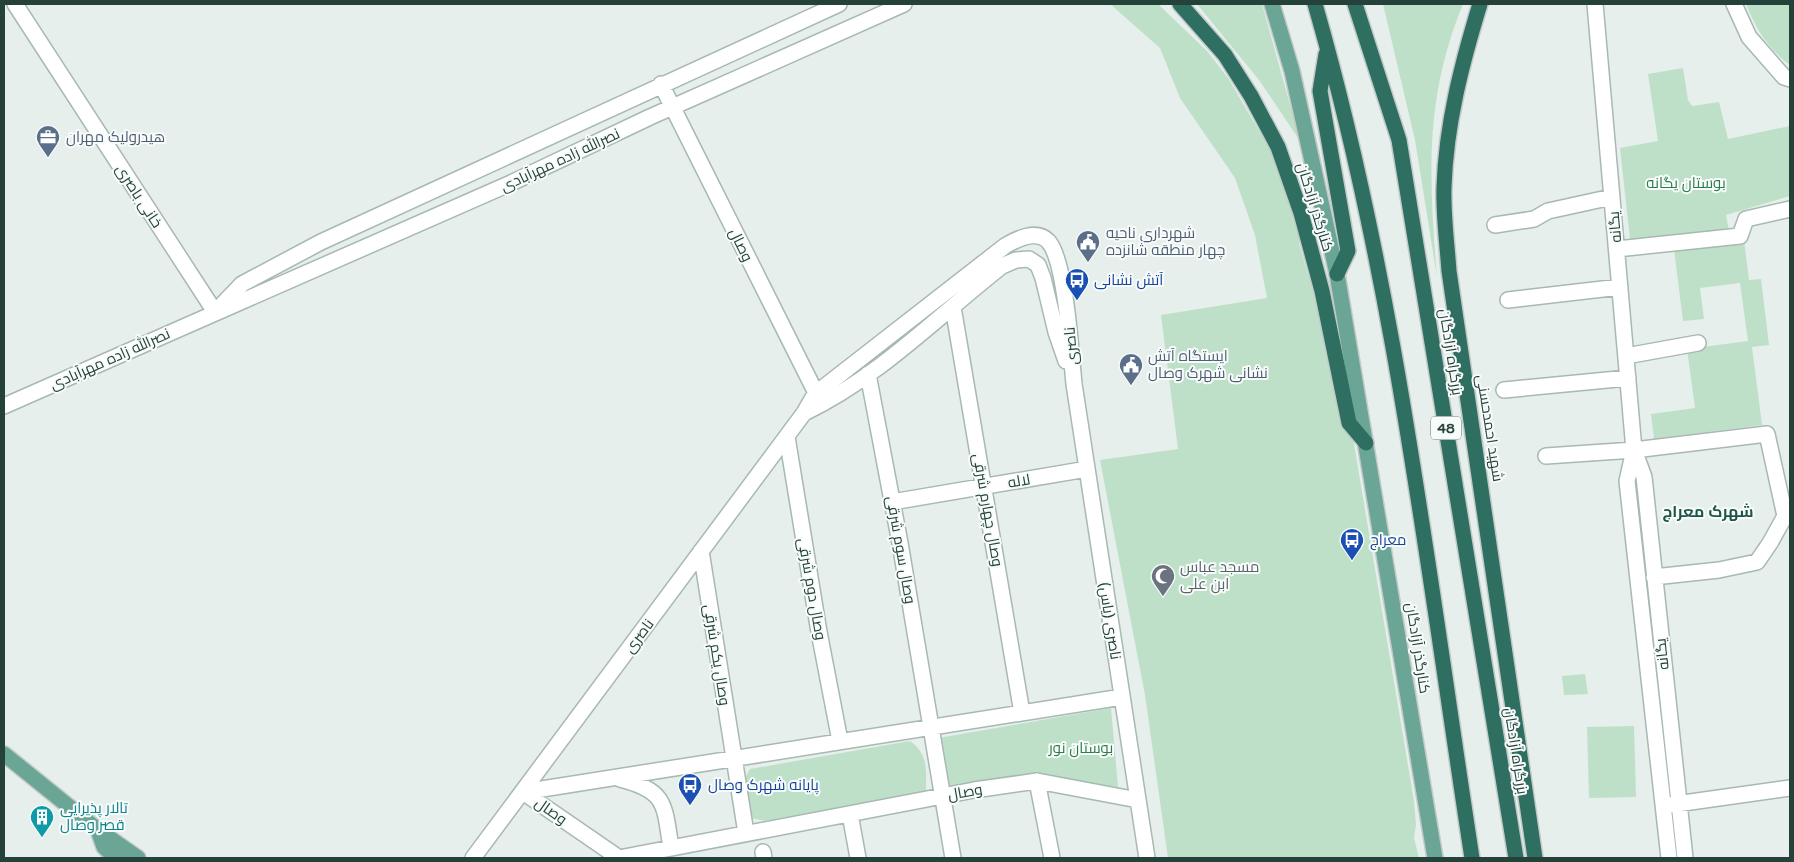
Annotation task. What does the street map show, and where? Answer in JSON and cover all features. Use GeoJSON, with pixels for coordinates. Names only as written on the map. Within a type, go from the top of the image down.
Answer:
{"type":"FeatureCollection","features":[{"type":"Feature","properties":{"kind":"highway","name":"کنارگذر آزادگان"},"geometry":{"type":"LineString","coordinates":[[1180,4],[1225,55],[1251,96],[1278,147],[1302,213],[1322,291],[1349,422],[1366,443]]}},
{"type":"Feature","properties":{"kind":"highway"},"geometry":{"type":"LineString","coordinates":[[1315,4],[1354,150],[1402,396],[1472,858]]}},
{"type":"Feature","properties":{"kind":"highway","name":"بزرگراه آزادگان"},"geometry":{"type":"LineString","coordinates":[[1354,4],[1399,140],[1516,858]]}},
{"type":"Feature","properties":{"kind":"highway","name":"شهید احمدحسنی"},"geometry":{"type":"LineString","coordinates":[[1480,4],[1462,62],[1450,127],[1444,187],[1449,271],[1535,858]]}},
{"type":"Feature","properties":{"kind":"highway"},"geometry":{"type":"LineString","coordinates":[[1327,47],[1320,91],[1348,251],[1338,274]]}},
{"type":"Feature","properties":{"kind":"main road","name":"کنارگذر آزادگان"},"geometry":{"type":"LineString","coordinates":[[1272,4],[1292,71],[1338,274],[1435,858]]}},
{"type":"Feature","properties":{"kind":"main road"},"geometry":{"type":"LineString","coordinates":[[4,754],[98,830],[138,858]]}},
{"type":"Feature","properties":{"kind":"main road"},"geometry":{"type":"LineString","coordinates":[[98,830],[104,847],[116,858]]}},
{"type":"Feature","properties":{"kind":"street","name":"خانی باصری"},"geometry":{"type":"LineString","coordinates":[[15,4],[215,312]]}},
{"type":"Feature","properties":{"kind":"street","name":"نصرالله زاده مهرآبادی"},"geometry":{"type":"LineString","coordinates":[[215,312],[242,284],[321,242],[661,84],[839,4]]}},
{"type":"Feature","properties":{"kind":"street","name":"نصرالله زاده مهرآبادی"},"geometry":{"type":"LineString","coordinates":[[4,406],[511,183],[672,108],[904,4]]}},
{"type":"Feature","properties":{"kind":"street","name":"یگانه"},"geometry":{"type":"LineString","coordinates":[[1596,4],[1634,450],[1644,477],[1654,577],[1670,804],[1669,858]]}},
{"type":"Feature","properties":{"kind":"street"},"geometry":{"type":"LineString","coordinates":[[1734,4],[1749,37],[1784,77],[1790,79]]}},
{"type":"Feature","properties":{"kind":"street","name":"وصال"},"geometry":{"type":"LineString","coordinates":[[661,84],[819,400]]}},
{"type":"Feature","properties":{"kind":"street"},"geometry":{"type":"LineString","coordinates":[[1495,225],[1534,219],[1548,211],[1612,198]]}},
{"type":"Feature","properties":{"kind":"street"},"geometry":{"type":"LineString","coordinates":[[1617,249],[1740,236],[1746,219],[1790,209]]}},
{"type":"Feature","properties":{"kind":"street","name":"ناصری"},"geometry":{"type":"LineString","coordinates":[[473,858],[804,413],[1005,246],[1018,238],[1037,236],[1047,240],[1055,253],[1068,318],[1074,384]]}},
{"type":"Feature","properties":{"kind":"street","name":"ناصری"},"geometry":{"type":"LineString","coordinates":[[819,400],[868,374],[1002,266],[1016,260],[1029,259],[1038,265],[1043,278],[1056,332],[1074,384]]}},
{"type":"Feature","properties":{"kind":"street"},"geometry":{"type":"LineString","coordinates":[[1508,300],[1620,287]]}},
{"type":"Feature","properties":{"kind":"street","name":"وصال چهارم شرقی"},"geometry":{"type":"LineString","coordinates":[[952,308],[985,487],[1022,713]]}},
{"type":"Feature","properties":{"kind":"street"},"geometry":{"type":"LineString","coordinates":[[1626,356],[1698,343]]}},
{"type":"Feature","properties":{"kind":"street","name":"وصال سوم شرقی"},"geometry":{"type":"LineString","coordinates":[[868,374],[892,502],[940,796],[953,858]]}},
{"type":"Feature","properties":{"kind":"street"},"geometry":{"type":"LineString","coordinates":[[1504,390],[1628,378]]}},
{"type":"Feature","properties":{"kind":"street","name":"ناصری (یاس)"},"geometry":{"type":"LineString","coordinates":[[1074,384],[1147,858]]}},
{"type":"Feature","properties":{"kind":"street"},"geometry":{"type":"LineString","coordinates":[[1546,456],[1634,450],[1767,434],[1785,516],[1757,562],[1719,570],[1654,577]]}},
{"type":"Feature","properties":{"kind":"street","name":"وصال دوم شرقی"},"geometry":{"type":"LineString","coordinates":[[787,437],[819,632],[840,742]]}},
{"type":"Feature","properties":{"kind":"street","name":"یگانه"},"geometry":{"type":"LineString","coordinates":[[1634,450],[1627,481],[1670,804],[1685,858]]}},
{"type":"Feature","properties":{"kind":"street","name":"لاله"},"geometry":{"type":"LineString","coordinates":[[892,502],[1087,469]]}},
{"type":"Feature","properties":{"kind":"street","name":"وصال یکم شرقی"},"geometry":{"type":"LineString","coordinates":[[701,551],[746,833]]}},
{"type":"Feature","properties":{"kind":"street","name":"وصال"},"geometry":{"type":"LineString","coordinates":[[523,792],[1122,697]]}},
{"type":"Feature","properties":{"kind":"street"},"geometry":{"type":"LineString","coordinates":[[613,778],[641,785],[657,796],[665,810],[671,848]]}},
{"type":"Feature","properties":{"kind":"street","name":"وصال"},"geometry":{"type":"LineString","coordinates":[[523,792],[619,858],[655,855],[671,848],[746,833],[940,796],[1037,781],[1138,800]]}},
{"type":"Feature","properties":{"kind":"street"},"geometry":{"type":"LineString","coordinates":[[1037,781],[1052,858]]}},
{"type":"Feature","properties":{"kind":"street"},"geometry":{"type":"LineString","coordinates":[[1670,804],[1790,788]]}},
{"type":"Feature","properties":{"kind":"street"},"geometry":{"type":"LineString","coordinates":[[850,814],[858,858]]}},
{"type":"Feature","properties":{"kind":"green space"},"geometry":{"type":"Polygon","coordinates":[[[1110,4],[1158,4],[1207,51],[1228,78],[1275,158],[1298,213],[1299,243],[1312,288],[1325,311],[1353,438],[1414,801],[1416,825],[1414,838],[1419,858],[1168,858],[1145,695],[1100,460],[1178,449],[1161,315],[1267,298],[1255,235],[1235,178],[1180,98],[1160,48],[1110,4]]]}},
{"type":"Feature","properties":{"kind":"green space"},"geometry":{"type":"Polygon","coordinates":[[[1197,4],[1262,4],[1300,141],[1259,80],[1197,4]]]}},
{"type":"Feature","properties":{"kind":"green space"},"geometry":{"type":"Polygon","coordinates":[[[1383,4],[1463,4],[1450,39],[1441,73],[1432,139],[1432,206],[1437,277],[1415,140],[1383,4]]]}},
{"type":"Feature","properties":{"kind":"green space"},"geometry":{"type":"Polygon","coordinates":[[[1746,4],[1790,4],[1790,65],[1769,45],[1754,22],[1746,4]]]}},
{"type":"Feature","properties":{"kind":"green space","name":"بوستان یگانه"},"geometry":{"type":"Polygon","coordinates":[[[1683,68],[1688,100],[1692,106],[1719,102],[1728,139],[1790,126],[1790,196],[1726,215],[1729,231],[1630,239],[1620,148],[1658,141],[1648,74],[1683,68]]]}},
{"type":"Feature","properties":{"kind":"green space"},"geometry":{"type":"Polygon","coordinates":[[[1744,240],[1749,280],[1761,279],[1769,345],[1752,347],[1762,425],[1654,439],[1651,414],[1695,408],[1687,349],[1748,341],[1740,283],[1700,288],[1704,319],[1683,321],[1674,249],[1744,240]]]}},
{"type":"Feature","properties":{"kind":"green space"},"geometry":{"type":"Polygon","coordinates":[[[1585,674],[1588,694],[1564,695],[1562,676],[1585,674]]]}},
{"type":"Feature","properties":{"kind":"green space","name":"بوستان نور"},"geometry":{"type":"Polygon","coordinates":[[[1111,708],[1118,787],[1043,778],[946,786],[938,738],[1111,708]]]}},
{"type":"Feature","properties":{"kind":"green space"},"geometry":{"type":"Polygon","coordinates":[[[1634,726],[1636,797],[1589,798],[1587,727],[1634,726]]]}},
{"type":"Feature","properties":{"kind":"green space"},"geometry":{"type":"Polygon","coordinates":[[[910,741],[921,752],[925,764],[926,793],[765,821],[751,818],[745,778],[750,769],[910,741]]]}},
{"type":"Feature","properties":{"kind":"place","name":"هیدرولیک مهران"},"geometry":{"type":"Point","coordinates":[48,158]}},
{"type":"Feature","properties":{"kind":"place","name":"شهرداری ناحیه چهار منطقه شانزده"},"geometry":{"type":"Point","coordinates":[1088,263]}},
{"type":"Feature","properties":{"kind":"place","name":"آتش نشانی"},"geometry":{"type":"Point","coordinates":[1077,301]}},
{"type":"Feature","properties":{"kind":"place","name":"ایستگاه آتش نشانی شهرک وصال"},"geometry":{"type":"Point","coordinates":[1131,386]}},
{"type":"Feature","properties":{"kind":"place","name":"معراج"},"geometry":{"type":"Point","coordinates":[1352,561]}},
{"type":"Feature","properties":{"kind":"place","name":"مسجد عباس ابن علی"},"geometry":{"type":"Point","coordinates":[1163,597]}},
{"type":"Feature","properties":{"kind":"place","name":"پایانه شهرک وصال"},"geometry":{"type":"Point","coordinates":[690,806]}},
{"type":"Feature","properties":{"kind":"place","name":"تالار پذیرایی قصر وصال"},"geometry":{"type":"Point","coordinates":[42,838]}},
{"type":"Feature","properties":{"kind":"district","name":"شهرک معراج"},"geometry":{"type":"Point","coordinates":[1708,512]}}]}
